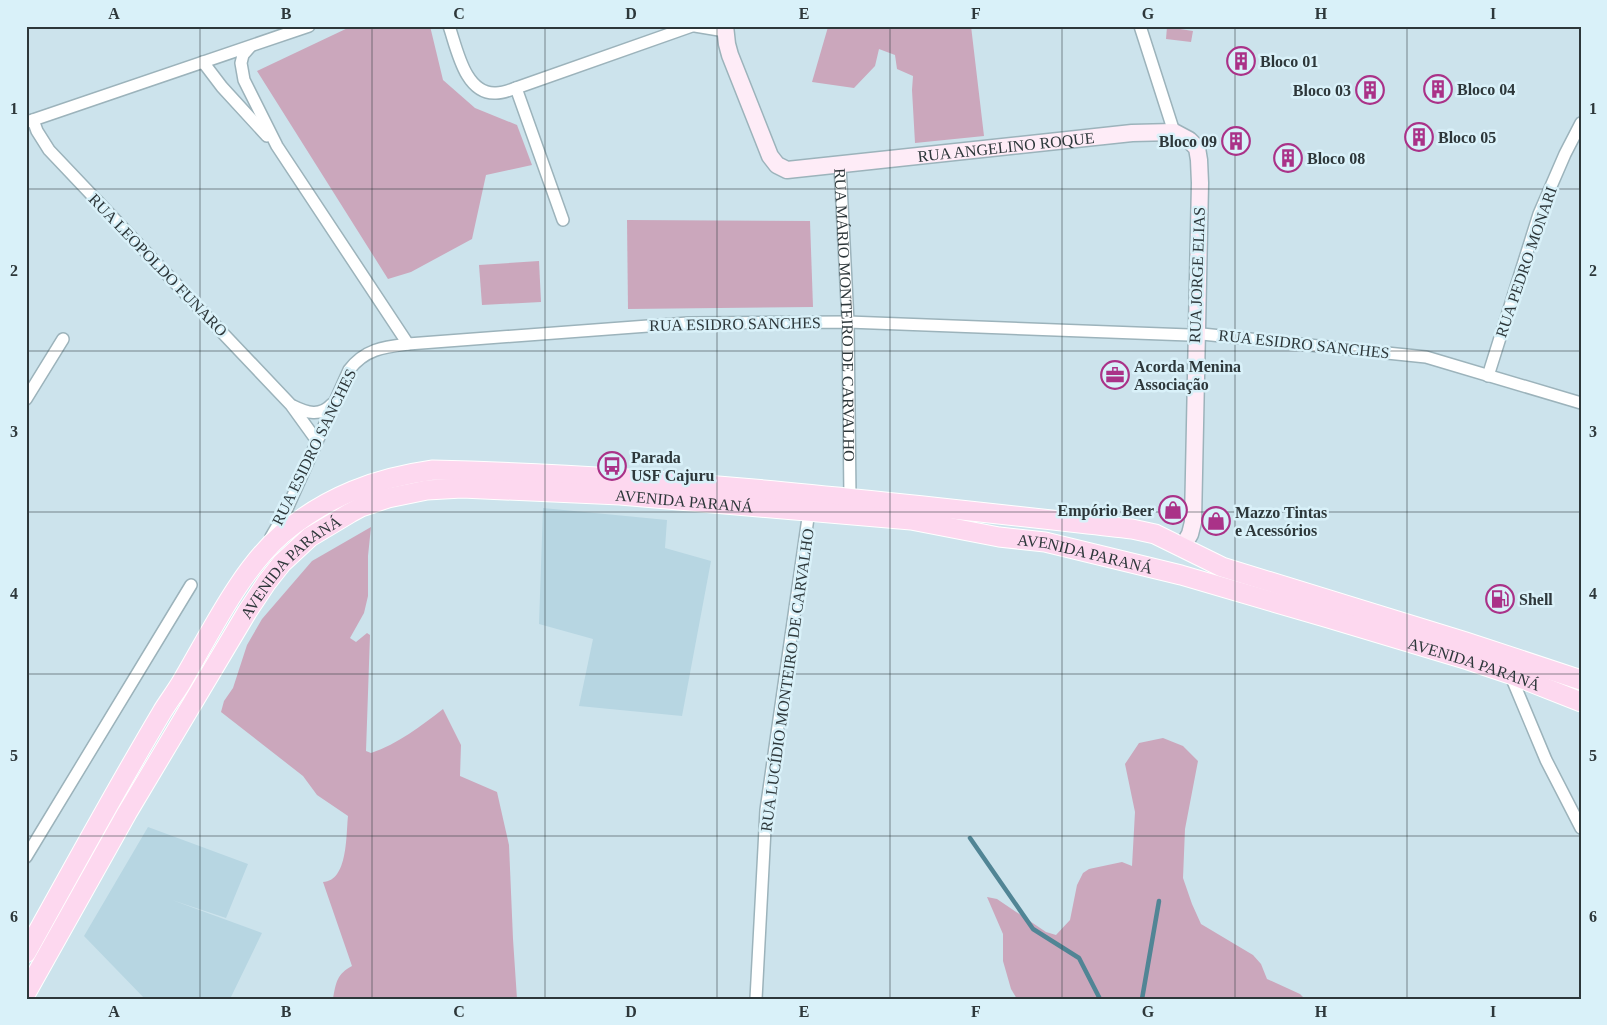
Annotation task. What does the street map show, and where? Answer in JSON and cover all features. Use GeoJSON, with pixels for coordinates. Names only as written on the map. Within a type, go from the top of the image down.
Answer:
{"type":"FeatureCollection","features":[{"type":"Feature","properties":{"kind":"main road","name":"AVENIDA PARANÁ"},"geometry":{"type":"LineString","coordinates":[[26,953],[34,931],[162,711],[257,560],[281,535],[324,504],[359,487],[405,474],[433,470],[606,477],[850,498],[1132,529],[1155,534],[1222,567],[1466,642],[1581,680]]}},
{"type":"Feature","properties":{"kind":"main road","name":"AVENIDA PARANÁ"},"geometry":{"type":"LineString","coordinates":[[26,993],[127,813],[258,595],[282,563],[310,537],[336,520],[361,507],[408,493],[462,488],[620,495],[911,520],[999,536],[1045,542],[1181,575],[1468,660],[1510,674],[1581,702]]}},
{"type":"Feature","properties":{"kind":"main road"},"geometry":{"type":"LineString","coordinates":[[1045,542],[1085,543],[1160,558],[1173,554],[1182,548]]}},
{"type":"Feature","properties":{"kind":"street"},"geometry":{"type":"LineString","coordinates":[[30,121],[310,26]]}},
{"type":"Feature","properties":{"kind":"street"},"geometry":{"type":"LineString","coordinates":[[449,26],[463,69],[476,86],[485,91],[496,93],[516,88],[694,26],[725,28]]}},
{"type":"Feature","properties":{"kind":"street"},"geometry":{"type":"LineString","coordinates":[[1140,26],[1174,132]]}},
{"type":"Feature","properties":{"kind":"street","name":"RUA MÁRIO MONTEIRO DE CARVALHO"},"geometry":{"type":"LineString","coordinates":[[725,28],[730,55],[770,156],[777,165],[787,170],[840,165],[848,322],[850,498]]}},
{"type":"Feature","properties":{"kind":"street"},"geometry":{"type":"LineString","coordinates":[[250,47],[243,55],[241,63],[244,80],[277,146],[408,344]]}},
{"type":"Feature","properties":{"kind":"street"},"geometry":{"type":"LineString","coordinates":[[203,62],[222,87],[277,146]]}},
{"type":"Feature","properties":{"kind":"street"},"geometry":{"type":"LineString","coordinates":[[516,88],[563,220]]}},
{"type":"Feature","properties":{"kind":"street","name":"RUA LEOPOLDO FUNARO"},"geometry":{"type":"LineString","coordinates":[[30,121],[48,150],[291,405],[317,441]]}},
{"type":"Feature","properties":{"kind":"street","name":"RUA PEDRO MONARI"},"geometry":{"type":"LineString","coordinates":[[1488,376],[1539,214],[1565,154],[1581,124]]}},
{"type":"Feature","properties":{"kind":"street","name":"RUA ANGELINO ROQUE"},"geometry":{"type":"LineString","coordinates":[[840,165],[1132,133],[1174,132]]}},
{"type":"Feature","properties":{"kind":"street","name":"RUA JORGE ELIAS"},"geometry":{"type":"LineString","coordinates":[[1174,132],[1189,140],[1197,148],[1199,160],[1193,522],[1190,534],[1182,548]]}},
{"type":"Feature","properties":{"kind":"street","name":"RUA ESIDRO SANCHES"},"geometry":{"type":"LineString","coordinates":[[257,560],[286,511],[349,370],[356,360],[366,354],[381,348],[408,344],[688,323],[848,322],[1212,335],[1426,357],[1581,403]]}},
{"type":"Feature","properties":{"kind":"street"},"geometry":{"type":"LineString","coordinates":[[26,399],[63,339]]}},
{"type":"Feature","properties":{"kind":"street","name":"RUA LEOPOLDO FUNARO"},"geometry":{"type":"LineString","coordinates":[[291,405],[311,413],[322,412],[328,409],[334,402]]}},
{"type":"Feature","properties":{"kind":"street","name":"RUA LUCÍDIO MONTEIRO DE CARVALHO"},"geometry":{"type":"LineString","coordinates":[[756,999],[766,810],[810,511]]}},
{"type":"Feature","properties":{"kind":"street"},"geometry":{"type":"LineString","coordinates":[[26,857],[191,585]]}},
{"type":"Feature","properties":{"kind":"street"},"geometry":{"type":"LineString","coordinates":[[1510,674],[1546,760],[1581,828]]}},
{"type":"Feature","properties":{"kind":"shaded area"},"geometry":{"type":"Polygon","coordinates":[[[352,26],[430,26],[443,80],[475,108],[517,125],[532,165],[486,175],[472,239],[411,272],[388,279],[257,71],[352,26]]]}},
{"type":"Feature","properties":{"kind":"shaded area"},"geometry":{"type":"Polygon","coordinates":[[[971,26],[984,136],[915,143],[913,76],[897,69],[895,55],[879,49],[875,66],[854,88],[812,82],[828,27],[971,26]]]}},
{"type":"Feature","properties":{"kind":"shaded area"},"geometry":{"type":"Polygon","coordinates":[[[1167,27],[1193,31],[1191,42],[1166,39],[1167,27]]]}},
{"type":"Feature","properties":{"kind":"shaded area"},"geometry":{"type":"Polygon","coordinates":[[[627,220],[810,221],[813,307],[628,309],[627,220]]]}},
{"type":"Feature","properties":{"kind":"shaded area"},"geometry":{"type":"Polygon","coordinates":[[[539,261],[541,302],[482,305],[479,265],[539,261]]]}},
{"type":"Feature","properties":{"kind":"shaded area"},"geometry":{"type":"Polygon","coordinates":[[[543,508],[667,520],[665,548],[711,561],[682,716],[579,706],[593,639],[539,624],[543,508]]]}},
{"type":"Feature","properties":{"kind":"shaded area"},"geometry":{"type":"Polygon","coordinates":[[[371,527],[368,556],[368,596],[364,613],[350,638],[356,642],[367,633],[370,635],[366,751],[371,753],[391,745],[443,709],[461,745],[460,776],[497,792],[509,845],[517,999],[333,999],[340,975],[352,966],[323,882],[331,880],[341,866],[346,845],[348,816],[317,795],[303,776],[221,712],[224,701],[233,688],[247,645],[262,619],[312,561],[371,527]]]}},
{"type":"Feature","properties":{"kind":"shaded area"},"geometry":{"type":"Polygon","coordinates":[[[1163,738],[1183,746],[1198,761],[1185,829],[1183,878],[1201,924],[1253,955],[1261,964],[1267,979],[1300,994],[1305,999],[1017,999],[1011,989],[1003,961],[1003,934],[987,897],[997,899],[1046,932],[1056,935],[1070,920],[1077,885],[1083,873],[1089,869],[1122,862],[1132,866],[1135,812],[1125,764],[1139,743],[1163,738]]]}},
{"type":"Feature","properties":{"kind":"shaded area"},"geometry":{"type":"Polygon","coordinates":[[[148,827],[248,864],[226,918],[172,900],[262,933],[230,999],[145,999],[84,936],[148,827]]]}},
{"type":"Feature","properties":{"kind":"waterway"},"geometry":{"type":"LineString","coordinates":[[970,838],[1033,929],[1079,958],[1100,999]]}},
{"type":"Feature","properties":{"kind":"waterway"},"geometry":{"type":"LineString","coordinates":[[1142,999],[1159,901]]}},
{"type":"Feature","properties":{"kind":"place","name":"Bloco 01"},"geometry":{"type":"Point","coordinates":[1241,61]}},
{"type":"Feature","properties":{"kind":"place","name":"Bloco 04"},"geometry":{"type":"Point","coordinates":[1438,89]}},
{"type":"Feature","properties":{"kind":"place","name":"Bloco 03"},"geometry":{"type":"Point","coordinates":[1370,90]}},
{"type":"Feature","properties":{"kind":"place","name":"Bloco 05"},"geometry":{"type":"Point","coordinates":[1419,137]}},
{"type":"Feature","properties":{"kind":"place","name":"Bloco 09"},"geometry":{"type":"Point","coordinates":[1236,141]}},
{"type":"Feature","properties":{"kind":"place","name":"Bloco 08"},"geometry":{"type":"Point","coordinates":[1288,158]}},
{"type":"Feature","properties":{"kind":"place","name":"Acorda Menina Associação"},"geometry":{"type":"Point","coordinates":[1115,375]}},
{"type":"Feature","properties":{"kind":"place","name":"Parada USF Cajuru"},"geometry":{"type":"Point","coordinates":[612,466]}},
{"type":"Feature","properties":{"kind":"place","name":"Empório Beer"},"geometry":{"type":"Point","coordinates":[1173,510]}},
{"type":"Feature","properties":{"kind":"place","name":"Mazzo Tintas e Acessórios"},"geometry":{"type":"Point","coordinates":[1216,521]}},
{"type":"Feature","properties":{"kind":"place","name":"Shell"},"geometry":{"type":"Point","coordinates":[1500,599]}}]}
